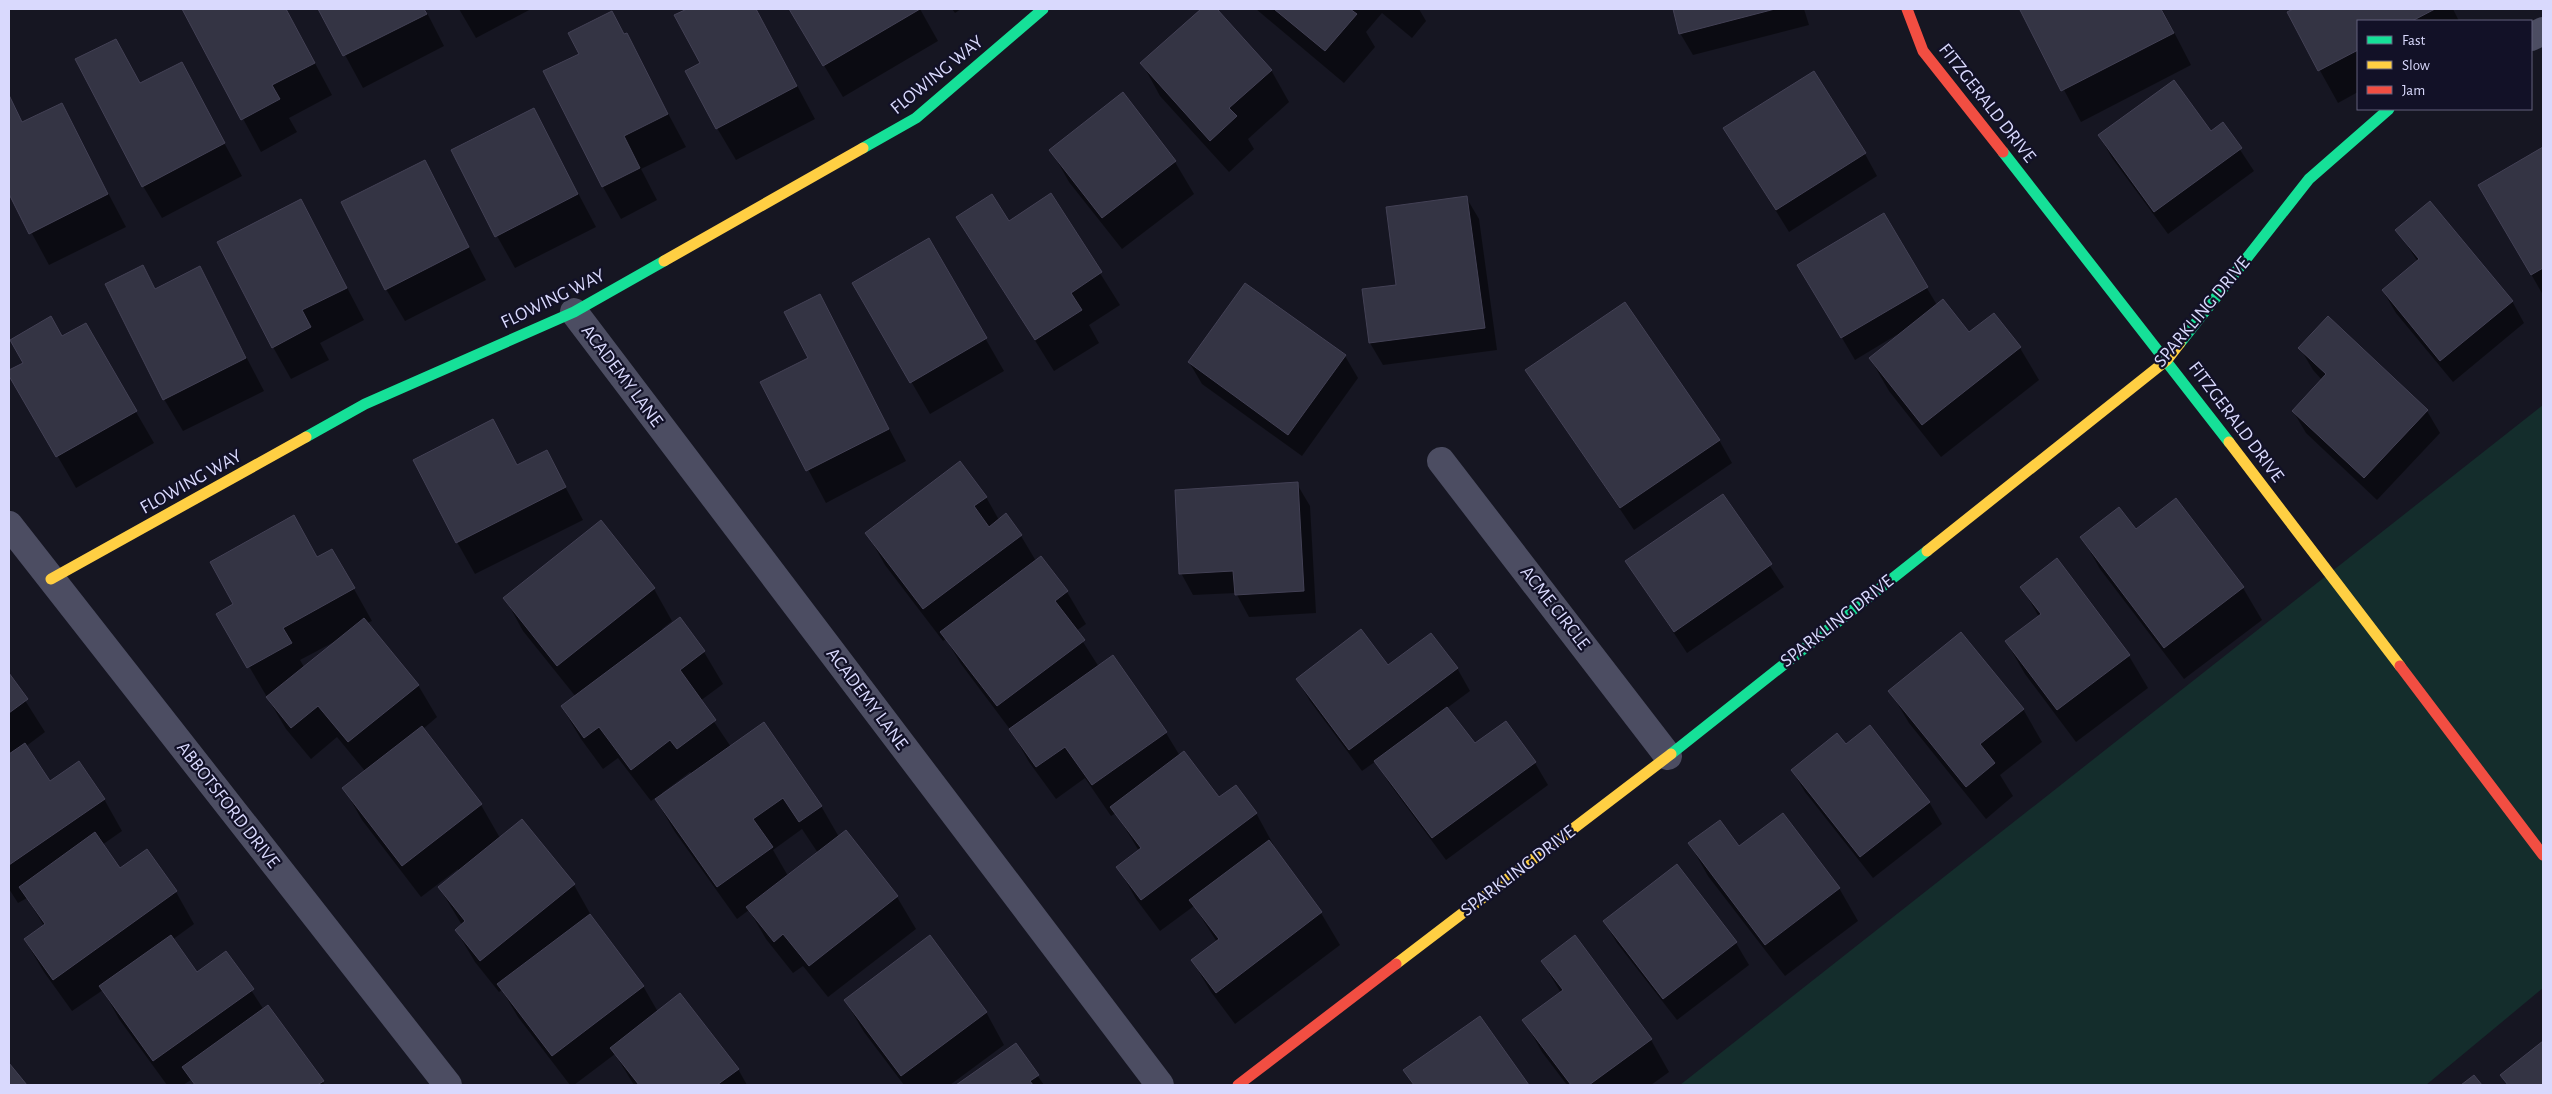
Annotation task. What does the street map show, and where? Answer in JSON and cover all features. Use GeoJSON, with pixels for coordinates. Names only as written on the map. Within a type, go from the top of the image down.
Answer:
{"type":"FeatureCollection","features":[{"type":"Feature","properties":{"kind":"street","name":"FLOWING WAY"},"geometry":{"type":"LineString","coordinates":[[51,580],[365,404],[574,312],[916,118],[1043,9]]}},
{"type":"Feature","properties":{"kind":"street","name":"FITZGERALD DRIVE"},"geometry":{"type":"LineString","coordinates":[[1907,9],[1923,51],[2167,360],[2543,855]]}},
{"type":"Feature","properties":{"kind":"street","name":"SPARKLING DRIVE"},"geometry":{"type":"LineString","coordinates":[[1238,1085],[1668,756],[2167,360],[2309,179],[2388,110]]}},
{"type":"Feature","properties":{"kind":"street","name":"ACADEMY LANE"},"geometry":{"type":"LineString","coordinates":[[574,312],[1160,1085]]}},
{"type":"Feature","properties":{"kind":"street","name":"ACME CIRCLE"},"geometry":{"type":"LineString","coordinates":[[1442,461],[1668,756]]}},
{"type":"Feature","properties":{"kind":"street","name":"ABBOTSFORD DRIVE"},"geometry":{"type":"LineString","coordinates":[[9,525],[448,1085]]}},
{"type":"Feature","properties":{"kind":"green space"},"geometry":{"type":"Polygon","coordinates":[[[2543,405],[2543,988],[2426,1085],[1680,1085],[2543,405]]]}},
{"type":"Feature","properties":{"kind":"building"},"geometry":{"type":"Polygon","coordinates":[[[182,9],[286,9],[315,63],[272,85],[280,99],[241,120],[182,9]]]}},
{"type":"Feature","properties":{"kind":"building"},"geometry":{"type":"Polygon","coordinates":[[[318,9],[424,9],[427,14],[343,56],[318,9]]]}},
{"type":"Feature","properties":{"kind":"building"},"geometry":{"type":"Polygon","coordinates":[[[687,9],[756,9],[797,86],[716,129],[685,71],[700,63],[674,15],[687,9]]]}},
{"type":"Feature","properties":{"kind":"building"},"geometry":{"type":"Polygon","coordinates":[[[789,9],[920,9],[823,66],[789,9]]]}},
{"type":"Feature","properties":{"kind":"building"},"geometry":{"type":"Polygon","coordinates":[[[1201,9],[1217,9],[1272,70],[1229,108],[1237,116],[1210,141],[1140,63],[1201,9]]]}},
{"type":"Feature","properties":{"kind":"building"},"geometry":{"type":"Polygon","coordinates":[[[1274,9],[1350,9],[1357,14],[1325,51],[1274,9]]]}},
{"type":"Feature","properties":{"kind":"building"},"geometry":{"type":"Polygon","coordinates":[[[1673,9],[1775,9],[1679,34],[1673,9]]]}},
{"type":"Feature","properties":{"kind":"building"},"geometry":{"type":"Polygon","coordinates":[[[2161,9],[2174,33],[2061,91],[2020,10],[2161,9]]]}},
{"type":"Feature","properties":{"kind":"building"},"geometry":{"type":"Polygon","coordinates":[[[2293,9],[2435,9],[2414,20],[2357,20],[2357,51],[2318,71],[2287,12],[2293,9]]]}},
{"type":"Feature","properties":{"kind":"building"},"geometry":{"type":"Polygon","coordinates":[[[612,11],[624,34],[627,33],[668,114],[624,136],[640,168],[602,187],[543,71],[579,54],[568,33],[612,11]]]}},
{"type":"Feature","properties":{"kind":"building"},"geometry":{"type":"Polygon","coordinates":[[[116,39],[140,83],[182,62],[225,143],[142,187],[75,59],[116,39]]]}},
{"type":"Feature","properties":{"kind":"building"},"geometry":{"type":"Polygon","coordinates":[[[1814,71],[1866,153],[1776,210],[1723,128],[1814,71]]]}},
{"type":"Feature","properties":{"kind":"building"},"geometry":{"type":"Polygon","coordinates":[[[2174,80],[2211,131],[2223,122],[2242,148],[2154,212],[2098,135],[2174,80]]]}},
{"type":"Feature","properties":{"kind":"building"},"geometry":{"type":"Polygon","coordinates":[[[1123,92],[1176,161],[1102,218],[1049,150],[1123,92]]]}},
{"type":"Feature","properties":{"kind":"building"},"geometry":{"type":"Polygon","coordinates":[[[9,95],[22,122],[62,103],[108,194],[29,234],[9,194],[9,95]]]}},
{"type":"Feature","properties":{"kind":"building"},"geometry":{"type":"Polygon","coordinates":[[[534,108],[578,194],[495,237],[451,150],[534,108]]]}},
{"type":"Feature","properties":{"kind":"building"},"geometry":{"type":"Polygon","coordinates":[[[2543,147],[2543,268],[2531,275],[2478,185],[2543,147]]]}},
{"type":"Feature","properties":{"kind":"building"},"geometry":{"type":"Polygon","coordinates":[[[425,160],[469,247],[385,290],[341,202],[425,160]]]}},
{"type":"Feature","properties":{"kind":"building"},"geometry":{"type":"Polygon","coordinates":[[[1051,193],[1102,272],[1071,293],[1082,310],[1035,340],[956,217],[992,194],[1009,221],[1051,193]]]}},
{"type":"Feature","properties":{"kind":"building"},"geometry":{"type":"Polygon","coordinates":[[[1467,196],[1485,328],[1369,343],[1362,289],[1396,285],[1386,207],[1467,196]]]}},
{"type":"Feature","properties":{"kind":"building"},"geometry":{"type":"Polygon","coordinates":[[[301,199],[347,288],[302,310],[311,327],[272,348],[217,242],[301,199]]]}},
{"type":"Feature","properties":{"kind":"building"},"geometry":{"type":"Polygon","coordinates":[[[2430,201],[2513,301],[2440,361],[2382,290],[2419,259],[2395,230],[2430,201]]]}},
{"type":"Feature","properties":{"kind":"building"},"geometry":{"type":"Polygon","coordinates":[[[1884,213],[1928,287],[1841,338],[1797,265],[1884,213]]]}},
{"type":"Feature","properties":{"kind":"building"},"geometry":{"type":"Polygon","coordinates":[[[929,238],[987,338],[910,383],[852,283],[929,238]]]}},
{"type":"Feature","properties":{"kind":"building"},"geometry":{"type":"Polygon","coordinates":[[[143,265],[155,289],[200,266],[246,358],[163,400],[105,284],[143,265]]]}},
{"type":"Feature","properties":{"kind":"building"},"geometry":{"type":"Polygon","coordinates":[[[1245,283],[1346,355],[1288,435],[1188,362],[1245,283]]]}},
{"type":"Feature","properties":{"kind":"building"},"geometry":{"type":"Polygon","coordinates":[[[820,294],[889,429],[806,471],[760,382],[808,358],[784,312],[820,294]]]}},
{"type":"Feature","properties":{"kind":"building"},"geometry":{"type":"Polygon","coordinates":[[[1943,299],[1969,332],[1994,313],[2021,347],[1922,425],[1869,358],[1943,299]]]}},
{"type":"Feature","properties":{"kind":"building"},"geometry":{"type":"Polygon","coordinates":[[[1625,302],[1720,440],[1620,508],[1525,370],[1625,302]]]}},
{"type":"Feature","properties":{"kind":"building"},"geometry":{"type":"Polygon","coordinates":[[[51,316],[62,336],[86,323],[137,411],[56,457],[9,376],[9,370],[23,363],[10,340],[51,316]]]}},
{"type":"Feature","properties":{"kind":"building"},"geometry":{"type":"Polygon","coordinates":[[[2328,316],[2428,410],[2364,478],[2292,411],[2326,374],[2298,348],[2328,316]]]}},
{"type":"Feature","properties":{"kind":"building"},"geometry":{"type":"Polygon","coordinates":[[[493,419],[517,465],[547,450],[566,487],[456,543],[413,460],[493,419]]]}},
{"type":"Feature","properties":{"kind":"building"},"geometry":{"type":"Polygon","coordinates":[[[960,461],[987,497],[974,506],[989,527],[1006,513],[1022,535],[923,609],[865,533],[960,461]]]}},
{"type":"Feature","properties":{"kind":"building"},"geometry":{"type":"Polygon","coordinates":[[[1298,482],[1304,591],[1235,595],[1233,571],[1179,574],[1175,490],[1298,482]]]}},
{"type":"Feature","properties":{"kind":"building"},"geometry":{"type":"Polygon","coordinates":[[[1723,494],[1772,564],[1674,632],[1625,561],[1723,494]]]}},
{"type":"Feature","properties":{"kind":"building"},"geometry":{"type":"Polygon","coordinates":[[[2176,498],[2244,587],[2164,648],[2080,537],[2119,507],[2136,529],[2176,498]]]}},
{"type":"Feature","properties":{"kind":"building"},"geometry":{"type":"Polygon","coordinates":[[[294,515],[317,557],[332,549],[355,588],[283,628],[292,643],[247,668],[216,614],[233,604],[210,562],[294,515]]]}},
{"type":"Feature","properties":{"kind":"building"},"geometry":{"type":"Polygon","coordinates":[[[601,520],[655,588],[557,666],[503,598],[601,520]]]}},
{"type":"Feature","properties":{"kind":"building"},"geometry":{"type":"Polygon","coordinates":[[[1041,556],[1068,591],[1055,601],[1085,640],[997,706],[940,632],[1041,556]]]}},
{"type":"Feature","properties":{"kind":"building"},"geometry":{"type":"Polygon","coordinates":[[[2057,558],[2130,655],[2057,710],[2005,641],[2041,614],[2020,587],[2057,558]]]}},
{"type":"Feature","properties":{"kind":"building"},"geometry":{"type":"Polygon","coordinates":[[[680,617],[705,651],[680,670],[716,720],[677,749],[670,740],[631,770],[599,727],[584,738],[561,706],[680,617]]]}},
{"type":"Feature","properties":{"kind":"building"},"geometry":{"type":"Polygon","coordinates":[[[364,618],[419,685],[348,742],[318,706],[291,728],[266,697],[364,618]]]}},
{"type":"Feature","properties":{"kind":"building"},"geometry":{"type":"Polygon","coordinates":[[[1361,629],[1388,665],[1431,633],[1458,668],[1349,750],[1296,679],[1361,629]]]}},
{"type":"Feature","properties":{"kind":"building"},"geometry":{"type":"Polygon","coordinates":[[[1961,632],[2024,709],[1980,744],[1995,763],[1966,787],[1888,691],[1961,632]]]}},
{"type":"Feature","properties":{"kind":"building"},"geometry":{"type":"Polygon","coordinates":[[[1113,655],[1167,732],[1092,785],[1065,747],[1036,767],[1009,729],[1113,655]]]}},
{"type":"Feature","properties":{"kind":"building"},"geometry":{"type":"Polygon","coordinates":[[[9,673],[28,699],[9,713],[9,673]]]}},
{"type":"Feature","properties":{"kind":"building"},"geometry":{"type":"Polygon","coordinates":[[[1447,707],[1475,743],[1506,721],[1536,762],[1432,838],[1374,761],[1447,707]]]}},
{"type":"Feature","properties":{"kind":"building"},"geometry":{"type":"Polygon","coordinates":[[[764,722],[822,806],[799,822],[783,798],[753,819],[773,847],[717,887],[655,799],[764,722]]]}},
{"type":"Feature","properties":{"kind":"building"},"geometry":{"type":"Polygon","coordinates":[[[1870,725],[1930,802],[1860,857],[1791,770],[1837,733],[1846,744],[1870,725]]]}},
{"type":"Feature","properties":{"kind":"building"},"geometry":{"type":"Polygon","coordinates":[[[422,726],[482,804],[402,866],[342,788],[422,726]]]}},
{"type":"Feature","properties":{"kind":"building"},"geometry":{"type":"Polygon","coordinates":[[[25,743],[50,781],[79,761],[105,799],[9,865],[9,754],[25,743]]]}},
{"type":"Feature","properties":{"kind":"building"},"geometry":{"type":"Polygon","coordinates":[[[1184,751],[1219,797],[1236,785],[1257,813],[1141,900],[1116,867],[1141,848],[1110,807],[1184,751]]]}},
{"type":"Feature","properties":{"kind":"building"},"geometry":{"type":"Polygon","coordinates":[[[1783,813],[1840,888],[1765,945],[1688,843],[1720,820],[1739,846],[1783,813]]]}},
{"type":"Feature","properties":{"kind":"building"},"geometry":{"type":"Polygon","coordinates":[[[522,819],[575,884],[480,961],[455,930],[465,921],[438,887],[522,819]]]}},
{"type":"Feature","properties":{"kind":"building"},"geometry":{"type":"Polygon","coordinates":[[[846,830],[898,896],[809,966],[783,934],[774,942],[746,907],[846,830]]]}},
{"type":"Feature","properties":{"kind":"building"},"geometry":{"type":"Polygon","coordinates":[[[95,832],[120,868],[147,849],[177,891],[53,980],[24,939],[45,924],[19,887],[95,832]]]}},
{"type":"Feature","properties":{"kind":"building"},"geometry":{"type":"Polygon","coordinates":[[[1269,840],[1322,912],[1216,993],[1191,960],[1219,939],[1189,900],[1269,840]]]}},
{"type":"Feature","properties":{"kind":"building"},"geometry":{"type":"Polygon","coordinates":[[[1677,864],[1737,942],[1663,999],[1603,921],[1677,864]]]}},
{"type":"Feature","properties":{"kind":"building"},"geometry":{"type":"Polygon","coordinates":[[[590,914],[644,986],[552,1056],[497,984],[590,914]]]}},
{"type":"Feature","properties":{"kind":"building"},"geometry":{"type":"Polygon","coordinates":[[[171,935],[197,972],[226,951],[254,989],[153,1061],[99,986],[171,935]]]}},
{"type":"Feature","properties":{"kind":"building"},"geometry":{"type":"Polygon","coordinates":[[[930,935],[987,1012],[901,1076],[844,1000],[930,935]]]}},
{"type":"Feature","properties":{"kind":"building"},"geometry":{"type":"Polygon","coordinates":[[[1575,935],[1652,1039],[1589,1085],[1571,1085],[1522,1020],[1563,990],[1541,961],[1575,935]]]}},
{"type":"Feature","properties":{"kind":"building"},"geometry":{"type":"Polygon","coordinates":[[[680,993],[739,1069],[717,1085],[639,1085],[610,1048],[680,993]]]}},
{"type":"Feature","properties":{"kind":"building"},"geometry":{"type":"Polygon","coordinates":[[[268,1005],[324,1081],[317,1085],[195,1085],[182,1067],[268,1005]]]}},
{"type":"Feature","properties":{"kind":"building"},"geometry":{"type":"Polygon","coordinates":[[[1480,1016],[1529,1085],[1414,1085],[1403,1070],[1480,1016]]]}},
{"type":"Feature","properties":{"kind":"building"},"geometry":{"type":"Polygon","coordinates":[[[2543,1041],[2543,1085],[2508,1085],[2500,1075],[2543,1041]]]}},
{"type":"Feature","properties":{"kind":"building"},"geometry":{"type":"Polygon","coordinates":[[[1016,1043],[1039,1075],[1030,1081],[1033,1085],[956,1085],[1016,1043]]]}},
{"type":"Feature","properties":{"kind":"building"},"geometry":{"type":"Polygon","coordinates":[[[9,1063],[27,1085],[9,1085],[9,1063]]]}},
{"type":"Feature","properties":{"kind":"building"},"geometry":{"type":"Polygon","coordinates":[[[2474,1075],[2482,1085],[2461,1085],[2474,1075]]]}},
{"type":"Feature","properties":{"kind":"traffic: fast"},"geometry":{"type":"LineString","coordinates":[[863,148],[916,118],[1043,9]]}},
{"type":"Feature","properties":{"kind":"traffic: fast"},"geometry":{"type":"LineString","coordinates":[[2180,343],[2309,179],[2388,110]]}},
{"type":"Feature","properties":{"kind":"traffic: fast"},"geometry":{"type":"LineString","coordinates":[[2003,152],[2229,442]]}},
{"type":"Feature","properties":{"kind":"traffic: fast"},"geometry":{"type":"LineString","coordinates":[[306,437],[365,404],[574,312],[664,261]]}},
{"type":"Feature","properties":{"kind":"traffic: fast"},"geometry":{"type":"LineString","coordinates":[[1671,754],[1927,551]]}},
{"type":"Feature","properties":{"kind":"traffic: slow"},"geometry":{"type":"LineString","coordinates":[[664,261],[863,148]]}},
{"type":"Feature","properties":{"kind":"traffic: slow"},"geometry":{"type":"LineString","coordinates":[[1927,551],[2167,360],[2180,343]]}},
{"type":"Feature","properties":{"kind":"traffic: slow"},"geometry":{"type":"LineString","coordinates":[[51,579],[306,437]]}},
{"type":"Feature","properties":{"kind":"traffic: slow"},"geometry":{"type":"LineString","coordinates":[[2229,442],[2400,666]]}},
{"type":"Feature","properties":{"kind":"traffic: slow"},"geometry":{"type":"LineString","coordinates":[[1396,964],[1671,754]]}},
{"type":"Feature","properties":{"kind":"traffic: jam"},"geometry":{"type":"LineString","coordinates":[[1907,9],[1923,51],[2003,152]]}},
{"type":"Feature","properties":{"kind":"traffic: jam"},"geometry":{"type":"LineString","coordinates":[[2400,666],[2543,855]]}},
{"type":"Feature","properties":{"kind":"traffic: jam"},"geometry":{"type":"LineString","coordinates":[[1238,1085],[1396,964]]}}]}
